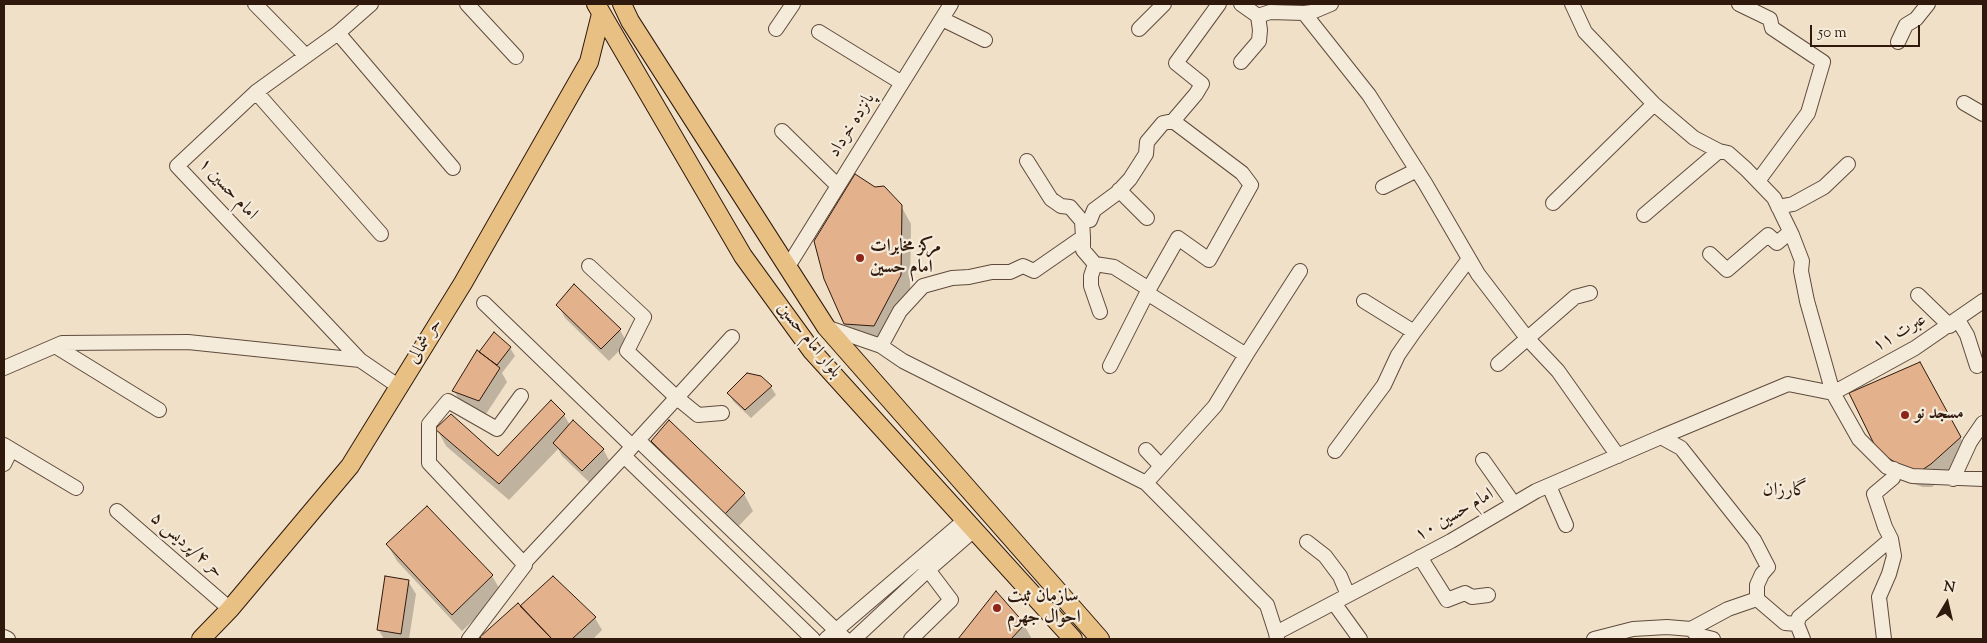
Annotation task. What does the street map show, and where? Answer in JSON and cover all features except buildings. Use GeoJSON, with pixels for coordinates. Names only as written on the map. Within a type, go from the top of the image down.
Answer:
{"type":"FeatureCollection","features":[{"type":"Feature","properties":{"kind":"main road","name":"بلوار امام حسین"},"geometry":{"type":"LineString","coordinates":[[622,4],[630,21],[826,327],[1100,639]]}},
{"type":"Feature","properties":{"kind":"main road","name":"بلوار امام حسین"},"geometry":{"type":"LineString","coordinates":[[598,9],[743,256],[812,351],[1073,639]]}},
{"type":"Feature","properties":{"kind":"main road","name":"حر شمالی"},"geometry":{"type":"LineString","coordinates":[[201,639],[230,609],[350,466],[463,284],[588,62],[598,9]]}},
{"type":"Feature","properties":{"kind":"street"},"geometry":{"type":"LineString","coordinates":[[255,4],[306,56]]}},
{"type":"Feature","properties":{"kind":"street","name":"امام حسین ۱"},"geometry":{"type":"LineString","coordinates":[[360,360],[177,166],[256,92],[338,33],[371,4]]}},
{"type":"Feature","properties":{"kind":"street"},"geometry":{"type":"LineString","coordinates":[[467,4],[516,57]]}},
{"type":"Feature","properties":{"kind":"street"},"geometry":{"type":"LineString","coordinates":[[1140,29],[1164,4]]}},
{"type":"Feature","properties":{"kind":"street"},"geometry":{"type":"LineString","coordinates":[[1082,221],[1090,220],[1094,210],[1130,179],[1146,154],[1146,142],[1163,123],[1173,121],[1196,94],[1202,84],[1176,63],[1219,4]]}},
{"type":"Feature","properties":{"kind":"street"},"geometry":{"type":"LineString","coordinates":[[1241,62],[1260,42],[1250,8],[1270,12],[1312,12],[1331,4]]}},
{"type":"Feature","properties":{"kind":"street"},"geometry":{"type":"LineString","coordinates":[[1572,4],[1586,32],[1654,104],[1694,138],[1728,154],[1774,198],[1802,261],[1801,271],[1806,294],[1833,393],[1859,439],[1887,467],[1912,476],[1983,479]]}},
{"type":"Feature","properties":{"kind":"street"},"geometry":{"type":"LineString","coordinates":[[1740,4],[1770,19],[1772,28],[1823,62],[1808,113],[1758,181]]}},
{"type":"Feature","properties":{"kind":"street"},"geometry":{"type":"LineString","coordinates":[[1898,42],[1906,25],[1916,19],[1928,4]]}},
{"type":"Feature","properties":{"kind":"street"},"geometry":{"type":"LineString","coordinates":[[776,29],[787,6]]}},
{"type":"Feature","properties":{"kind":"street"},"geometry":{"type":"LineString","coordinates":[[946,9],[985,40]]}},
{"type":"Feature","properties":{"kind":"street","name":"پانزده خرداد"},"geometry":{"type":"LineString","coordinates":[[787,268],[946,9]]}},
{"type":"Feature","properties":{"kind":"street"},"geometry":{"type":"LineString","coordinates":[[1304,12],[1369,95],[1417,170],[1478,274],[1528,338],[1558,371],[1618,456]]}},
{"type":"Feature","properties":{"kind":"street"},"geometry":{"type":"LineString","coordinates":[[819,32],[902,83]]}},
{"type":"Feature","properties":{"kind":"street"},"geometry":{"type":"LineString","coordinates":[[338,33],[454,168]]}},
{"type":"Feature","properties":{"kind":"street"},"geometry":{"type":"LineString","coordinates":[[256,92],[381,234]]}},
{"type":"Feature","properties":{"kind":"street"},"geometry":{"type":"LineString","coordinates":[[1964,103],[1983,114]]}},
{"type":"Feature","properties":{"kind":"street"},"geometry":{"type":"LineString","coordinates":[[1553,203],[1654,104]]}},
{"type":"Feature","properties":{"kind":"street"},"geometry":{"type":"LineString","coordinates":[[1110,366],[1148,291],[1178,238],[1209,260],[1251,184],[1242,173],[1173,121]]}},
{"type":"Feature","properties":{"kind":"street"},"geometry":{"type":"LineString","coordinates":[[782,131],[838,186]]}},
{"type":"Feature","properties":{"kind":"street"},"geometry":{"type":"LineString","coordinates":[[1644,215],[1719,151]]}},
{"type":"Feature","properties":{"kind":"street"},"geometry":{"type":"LineString","coordinates":[[1027,161],[1051,199],[1061,206],[1070,207],[1082,221],[1083,250],[1095,264],[1114,266],[1148,291],[1246,355]]}},
{"type":"Feature","properties":{"kind":"street"},"geometry":{"type":"LineString","coordinates":[[1778,207],[1793,204],[1824,187],[1848,164]]}},
{"type":"Feature","properties":{"kind":"street"},"geometry":{"type":"LineString","coordinates":[[1383,187],[1417,170]]}},
{"type":"Feature","properties":{"kind":"street"},"geometry":{"type":"LineString","coordinates":[[1119,190],[1147,218]]}},
{"type":"Feature","properties":{"kind":"street"},"geometry":{"type":"LineString","coordinates":[[1710,254],[1727,270],[1768,235],[1776,243],[1790,232]]}},
{"type":"Feature","properties":{"kind":"street"},"geometry":{"type":"LineString","coordinates":[[881,346],[900,311],[923,286],[952,278],[969,277],[992,272],[1010,272],[1023,266],[1034,270],[1083,237]]}},
{"type":"Feature","properties":{"kind":"street"},"geometry":{"type":"LineString","coordinates":[[1335,451],[1384,385],[1398,355],[1414,332],[1469,259]]}},
{"type":"Feature","properties":{"kind":"street"},"geometry":{"type":"LineString","coordinates":[[1095,264],[1091,276],[1091,286],[1100,312]]}},
{"type":"Feature","properties":{"kind":"street"},"geometry":{"type":"LineString","coordinates":[[589,266],[644,318],[627,351],[676,398],[698,414],[722,413]]}},
{"type":"Feature","properties":{"kind":"street"},"geometry":{"type":"LineString","coordinates":[[1146,483],[1215,406],[1300,271]]}},
{"type":"Feature","properties":{"kind":"street"},"geometry":{"type":"LineString","coordinates":[[1498,364],[1575,297],[1590,293]]}},
{"type":"Feature","properties":{"kind":"street"},"geometry":{"type":"LineString","coordinates":[[1918,295],[1967,335],[1977,366]]}},
{"type":"Feature","properties":{"kind":"street"},"geometry":{"type":"LineString","coordinates":[[1364,301],[1414,332]]}},
{"type":"Feature","properties":{"kind":"street","name":"عبرت ۱۱"},"geometry":{"type":"LineString","coordinates":[[1833,393],[1915,348],[1983,302]]}},
{"type":"Feature","properties":{"kind":"street"},"geometry":{"type":"LineString","coordinates":[[484,303],[631,447],[835,636],[970,525]]}},
{"type":"Feature","properties":{"kind":"street"},"geometry":{"type":"LineString","coordinates":[[826,327],[881,346],[903,361],[1146,483],[1267,605],[1277,636]]}},
{"type":"Feature","properties":{"kind":"street"},"geometry":{"type":"LineString","coordinates":[[469,639],[525,565],[523,564],[732,337]]}},
{"type":"Feature","properties":{"kind":"street"},"geometry":{"type":"LineString","coordinates":[[4,368],[62,343],[188,342],[360,360],[398,386]]}},
{"type":"Feature","properties":{"kind":"street"},"geometry":{"type":"LineString","coordinates":[[55,346],[159,410]]}},
{"type":"Feature","properties":{"kind":"street","name":"امام حسین ۱۰"},"geometry":{"type":"LineString","coordinates":[[1277,636],[1514,504],[1549,486],[1661,437],[1788,384],[1833,393]]}},
{"type":"Feature","properties":{"kind":"street"},"geometry":{"type":"LineString","coordinates":[[521,396],[497,429],[448,401],[429,424],[429,463],[523,564]]}},
{"type":"Feature","properties":{"kind":"street"},"geometry":{"type":"LineString","coordinates":[[1953,479],[1970,442],[1983,423]]}},
{"type":"Feature","properties":{"kind":"street"},"geometry":{"type":"LineString","coordinates":[[1661,437],[1680,448],[1754,540],[1768,567],[1762,574],[1758,585],[1757,599]]}},
{"type":"Feature","properties":{"kind":"street"},"geometry":{"type":"LineString","coordinates":[[4,464],[7,447],[76,488]]}},
{"type":"Feature","properties":{"kind":"street"},"geometry":{"type":"LineString","coordinates":[[631,447],[813,639]]}},
{"type":"Feature","properties":{"kind":"street"},"geometry":{"type":"LineString","coordinates":[[1146,450],[1161,466]]}},
{"type":"Feature","properties":{"kind":"street"},"geometry":{"type":"LineString","coordinates":[[1482,460],[1514,504]]}},
{"type":"Feature","properties":{"kind":"street"},"geometry":{"type":"LineString","coordinates":[[1884,639],[1879,597],[1894,556],[1891,539],[1881,518],[1874,494],[1893,478],[1894,469]]}},
{"type":"Feature","properties":{"kind":"street"},"geometry":{"type":"LineString","coordinates":[[1549,486],[1566,525]]}},
{"type":"Feature","properties":{"kind":"street","name":"حر ۴/پردیس ۵"},"geometry":{"type":"LineString","coordinates":[[117,511],[230,609]]}},
{"type":"Feature","properties":{"kind":"street"},"geometry":{"type":"LineString","coordinates":[[1803,639],[1797,624],[1799,617],[1891,539]]}},
{"type":"Feature","properties":{"kind":"street"},"geometry":{"type":"LineString","coordinates":[[1307,542],[1325,556],[1340,576],[1348,595]]}},
{"type":"Feature","properties":{"kind":"street"},"geometry":{"type":"LineString","coordinates":[[1420,557],[1447,600],[1465,593],[1472,597],[1488,595]]}},
{"type":"Feature","properties":{"kind":"street"},"geometry":{"type":"LineString","coordinates":[[854,639],[923,565]]}},
{"type":"Feature","properties":{"kind":"street"},"geometry":{"type":"LineString","coordinates":[[911,639],[951,600],[923,565]]}},
{"type":"Feature","properties":{"kind":"street"},"geometry":{"type":"LineString","coordinates":[[1757,599],[1785,624],[1797,624]]}},
{"type":"Feature","properties":{"kind":"street"},"geometry":{"type":"LineString","coordinates":[[1594,639],[1633,629],[1666,627],[1691,629],[1728,610],[1757,599]]}},
{"type":"Feature","properties":{"kind":"street"},"geometry":{"type":"LineString","coordinates":[[1334,603],[1360,639]]}},
{"type":"Feature","properties":{"kind":"street"},"geometry":{"type":"LineString","coordinates":[[1691,629],[1697,635],[1712,639]]}},
{"type":"Feature","properties":{"kind":"street"},"geometry":{"type":"LineString","coordinates":[[4,637],[8,639]]}},
{"type":"Feature","properties":{"kind":"place","name":"مرکز مخابرات امام حسین"},"geometry":{"type":"Point","coordinates":[860,258]}},
{"type":"Feature","properties":{"kind":"place","name":"مسجد نو"},"geometry":{"type":"Point","coordinates":[1905,415]}},
{"type":"Feature","properties":{"kind":"place","name":"سازمان ثبت احوال جهرم"},"geometry":{"type":"Point","coordinates":[997,608]}},
{"type":"Feature","properties":{"kind":"district","name":"گارزان"},"geometry":{"type":"Point","coordinates":[1785,492]}}]}
